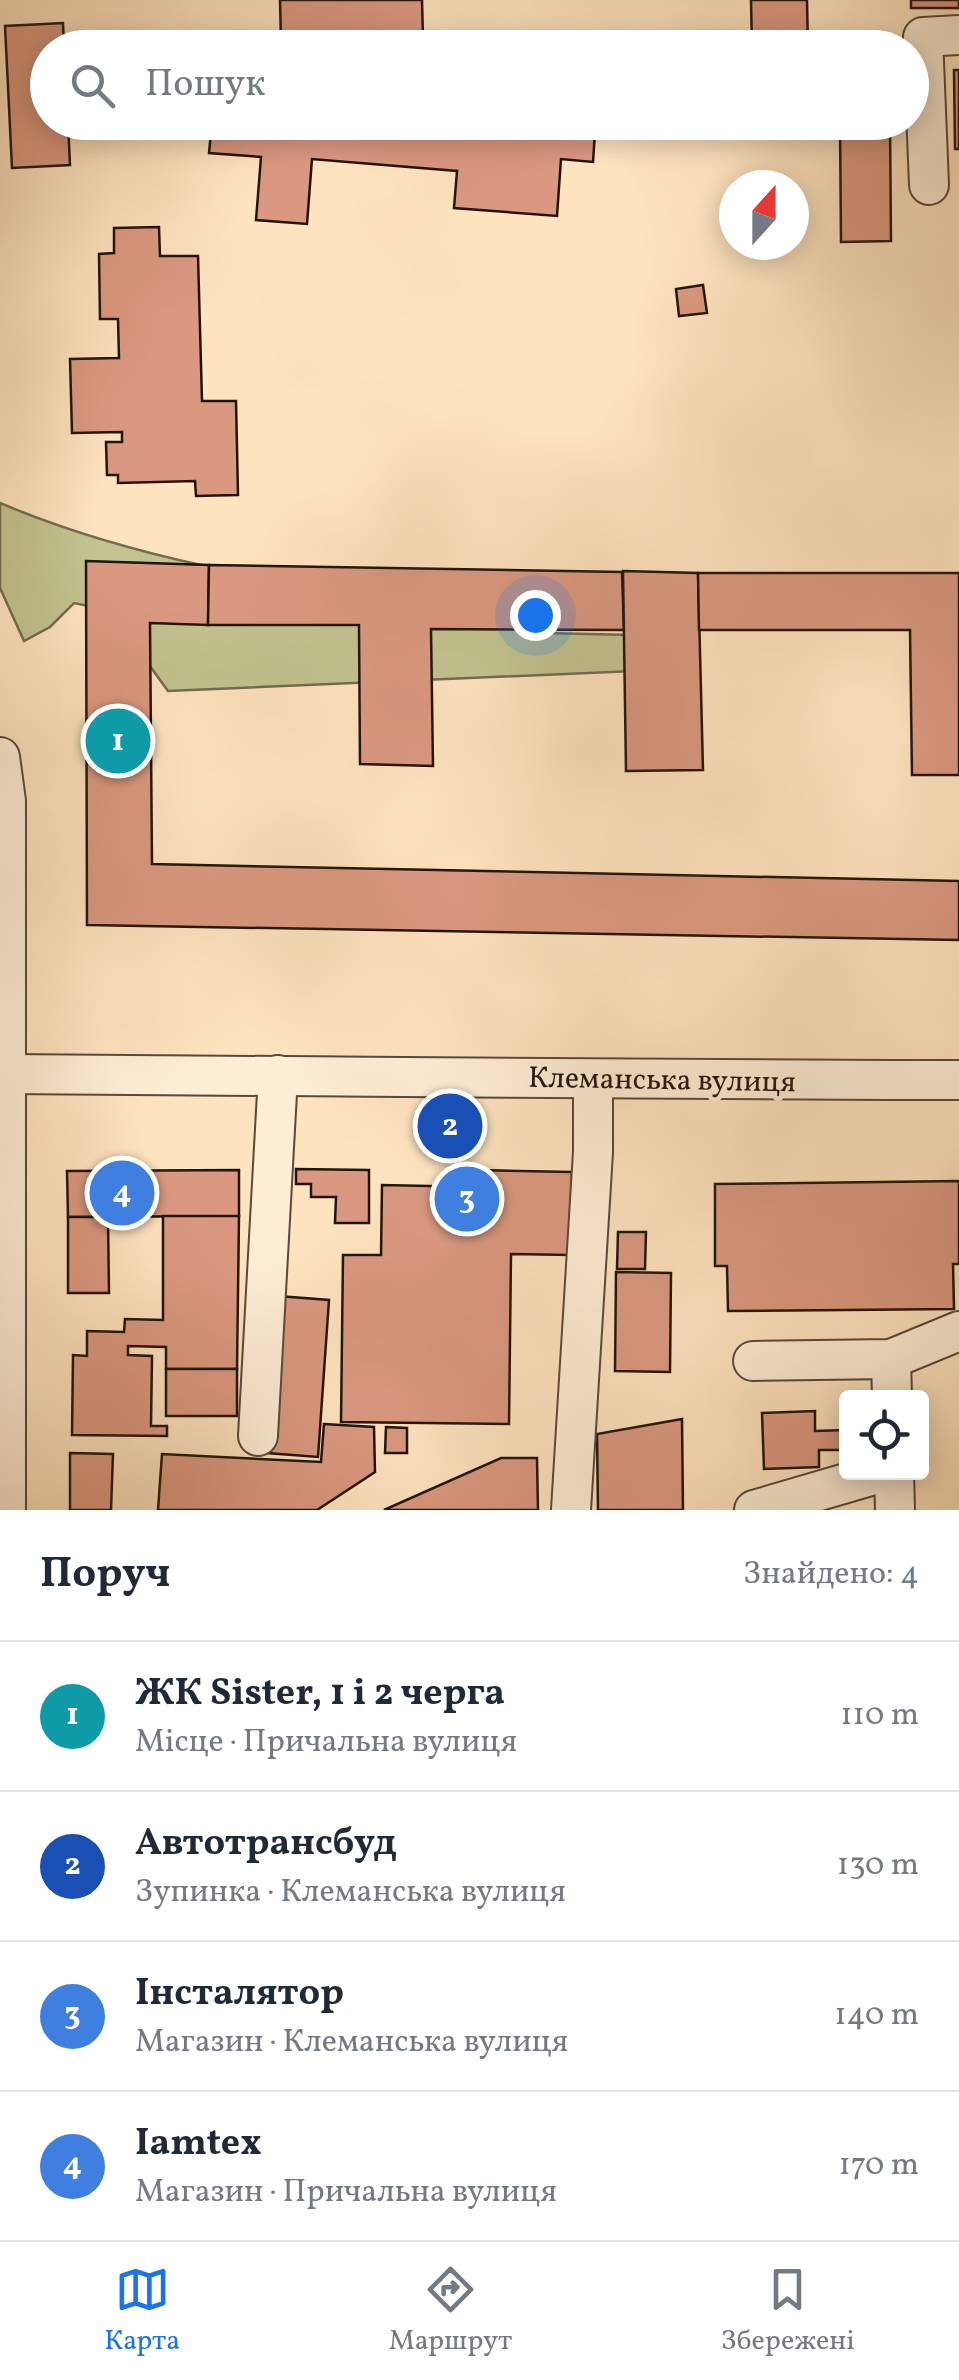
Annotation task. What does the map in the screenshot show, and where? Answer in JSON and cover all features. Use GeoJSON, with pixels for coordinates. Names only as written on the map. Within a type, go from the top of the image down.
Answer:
{"type":"FeatureCollection","features":[{"type":"Feature","properties":{"kind":"street"},"geometry":{"type":"LineString","coordinates":[[929,37],[959,36]]}},
{"type":"Feature","properties":{"kind":"street"},"geometry":{"type":"LineString","coordinates":[[927,140],[929,184]]}},
{"type":"Feature","properties":{"kind":"street"},"geometry":{"type":"LineString","coordinates":[[0,757],[6,802],[2,891],[6,1510]]}},
{"type":"Feature","properties":{"kind":"street","name":"Клеманська вулиця"},"geometry":{"type":"LineString","coordinates":[[5,1074],[593,1082],[959,1080]]}},
{"type":"Feature","properties":{"kind":"street"},"geometry":{"type":"LineString","coordinates":[[258,1436],[278,1075]]}},
{"type":"Feature","properties":{"kind":"street"},"geometry":{"type":"LineString","coordinates":[[571,1510],[593,1082]]}},
{"type":"Feature","properties":{"kind":"street"},"geometry":{"type":"LineString","coordinates":[[753,1360],[891,1359],[959,1331]]}},
{"type":"Feature","properties":{"kind":"street"},"geometry":{"type":"LineString","coordinates":[[891,1359],[892,1390]]}},
{"type":"Feature","properties":{"kind":"street"},"geometry":{"type":"LineString","coordinates":[[754,1510],[857,1480]]}},
{"type":"Feature","properties":{"kind":"street"},"geometry":{"type":"LineString","coordinates":[[894,1480],[894,1510]]}},
{"type":"Feature","properties":{"kind":"green space"},"geometry":{"type":"Polygon","coordinates":[[[0,503],[121,545],[244,574],[496,615],[543,633],[634,635],[682,669],[168,691],[147,662],[123,613],[74,603],[50,627],[24,641],[0,588],[0,503]]]}},
{"type":"Feature","properties":{"kind":"building"},"geometry":{"type":"Polygon","coordinates":[[[280,0],[422,0],[423,30],[281,30],[280,0]]]}},
{"type":"Feature","properties":{"kind":"building"},"geometry":{"type":"Polygon","coordinates":[[[751,0],[807,0],[808,30],[752,30],[751,0]]]}},
{"type":"Feature","properties":{"kind":"building"},"geometry":{"type":"Polygon","coordinates":[[[911,0],[959,0],[959,8],[911,8],[911,0]]]}},
{"type":"Feature","properties":{"kind":"building"},"geometry":{"type":"Polygon","coordinates":[[[63,23],[63,30],[30,30],[30,140],[69,140],[70,165],[12,168],[5,26],[63,23]]]}},
{"type":"Feature","properties":{"kind":"building"},"geometry":{"type":"Polygon","coordinates":[[[954,70],[959,70],[959,149],[955,149],[954,70]]]}},
{"type":"Feature","properties":{"kind":"building"},"geometry":{"type":"Polygon","coordinates":[[[210,140],[594,140],[593,162],[561,159],[557,216],[454,208],[457,171],[312,159],[307,224],[256,220],[261,157],[209,153],[210,140]]]}},
{"type":"Feature","properties":{"kind":"building"},"geometry":{"type":"Polygon","coordinates":[[[840,140],[890,140],[891,241],[841,242],[840,140]]]}},
{"type":"Feature","properties":{"kind":"building"},"geometry":{"type":"Polygon","coordinates":[[[159,227],[160,256],[198,256],[202,401],[236,401],[238,495],[196,496],[195,481],[118,483],[118,475],[107,475],[106,442],[122,442],[122,432],[72,433],[70,359],[119,358],[118,319],[100,319],[99,254],[114,253],[114,228],[159,227]]]}},
{"type":"Feature","properties":{"kind":"building"},"geometry":{"type":"Polygon","coordinates":[[[703,285],[707,313],[679,316],[676,289],[703,285]]]}},
{"type":"Feature","properties":{"kind":"building"},"geometry":{"type":"Polygon","coordinates":[[[86,561],[209,565],[208,625],[150,623],[152,864],[959,881],[959,940],[87,925],[86,561]]]}},
{"type":"Feature","properties":{"kind":"building"},"geometry":{"type":"Polygon","coordinates":[[[209,565],[622,572],[624,630],[431,629],[433,766],[360,764],[359,625],[208,625],[209,565]]]}},
{"type":"Feature","properties":{"kind":"building"},"geometry":{"type":"Polygon","coordinates":[[[623,571],[698,573],[703,770],[626,771],[623,571]]]}},
{"type":"Feature","properties":{"kind":"building"},"geometry":{"type":"Polygon","coordinates":[[[698,573],[959,573],[959,775],[912,775],[910,630],[699,630],[698,573]]]}},
{"type":"Feature","properties":{"kind":"building"},"geometry":{"type":"Polygon","coordinates":[[[296,1169],[369,1170],[369,1223],[335,1223],[336,1197],[311,1197],[311,1184],[296,1184],[296,1169]]]}},
{"type":"Feature","properties":{"kind":"building"},"geometry":{"type":"Polygon","coordinates":[[[239,1170],[239,1216],[68,1217],[67,1171],[239,1170]]]}},
{"type":"Feature","properties":{"kind":"building"},"geometry":{"type":"Polygon","coordinates":[[[478,1170],[572,1172],[571,1255],[511,1254],[509,1424],[341,1422],[343,1255],[381,1255],[382,1185],[478,1187],[478,1170]]]}},
{"type":"Feature","properties":{"kind":"building"},"geometry":{"type":"Polygon","coordinates":[[[959,1181],[959,1264],[953,1264],[954,1309],[728,1311],[727,1266],[715,1266],[715,1184],[959,1181]]]}},
{"type":"Feature","properties":{"kind":"building"},"geometry":{"type":"Polygon","coordinates":[[[163,1216],[239,1216],[237,1369],[166,1369],[166,1347],[128,1346],[128,1355],[152,1356],[151,1426],[167,1426],[167,1436],[72,1435],[73,1355],[87,1356],[87,1331],[124,1332],[125,1319],[163,1320],[163,1216]]]}},
{"type":"Feature","properties":{"kind":"building"},"geometry":{"type":"Polygon","coordinates":[[[68,1217],[108,1217],[109,1293],[68,1293],[68,1217]]]}},
{"type":"Feature","properties":{"kind":"building"},"geometry":{"type":"Polygon","coordinates":[[[618,1232],[646,1232],[645,1269],[617,1269],[618,1232]]]}},
{"type":"Feature","properties":{"kind":"building"},"geometry":{"type":"Polygon","coordinates":[[[616,1272],[671,1273],[670,1372],[615,1371],[616,1272]]]}},
{"type":"Feature","properties":{"kind":"building"},"geometry":{"type":"Polygon","coordinates":[[[278,1296],[329,1300],[318,1457],[267,1453],[278,1296]]]}},
{"type":"Feature","properties":{"kind":"building"},"geometry":{"type":"Polygon","coordinates":[[[166,1369],[237,1369],[237,1416],[166,1416],[166,1369]]]}},
{"type":"Feature","properties":{"kind":"building"},"geometry":{"type":"Polygon","coordinates":[[[815,1411],[815,1431],[839,1430],[839,1450],[819,1450],[819,1467],[764,1469],[762,1413],[815,1411]]]}},
{"type":"Feature","properties":{"kind":"building"},"geometry":{"type":"Polygon","coordinates":[[[682,1419],[683,1510],[598,1510],[597,1434],[682,1419]]]}},
{"type":"Feature","properties":{"kind":"building"},"geometry":{"type":"Polygon","coordinates":[[[324,1424],[374,1427],[375,1472],[317,1510],[158,1510],[162,1454],[321,1462],[324,1424]]]}},
{"type":"Feature","properties":{"kind":"building"},"geometry":{"type":"Polygon","coordinates":[[[386,1427],[407,1428],[407,1453],[385,1453],[386,1427]]]}},
{"type":"Feature","properties":{"kind":"building"},"geometry":{"type":"Polygon","coordinates":[[[70,1453],[113,1454],[111,1510],[70,1510],[70,1453]]]}},
{"type":"Feature","properties":{"kind":"building"},"geometry":{"type":"Polygon","coordinates":[[[501,1458],[537,1458],[538,1510],[384,1510],[501,1458]]]}},
{"type":"Feature","properties":{"kind":"place","name":"ЖК Sister, 1 і 2 черга"},"geometry":{"type":"Point","coordinates":[118,741]}},
{"type":"Feature","properties":{"kind":"place","name":"Автотрансбуд"},"geometry":{"type":"Point","coordinates":[450,1126]}},
{"type":"Feature","properties":{"kind":"place","name":"Iamtex"},"geometry":{"type":"Point","coordinates":[122,1193]}},
{"type":"Feature","properties":{"kind":"place","name":"Інсталятор"},"geometry":{"type":"Point","coordinates":[467,1199]}}]}
